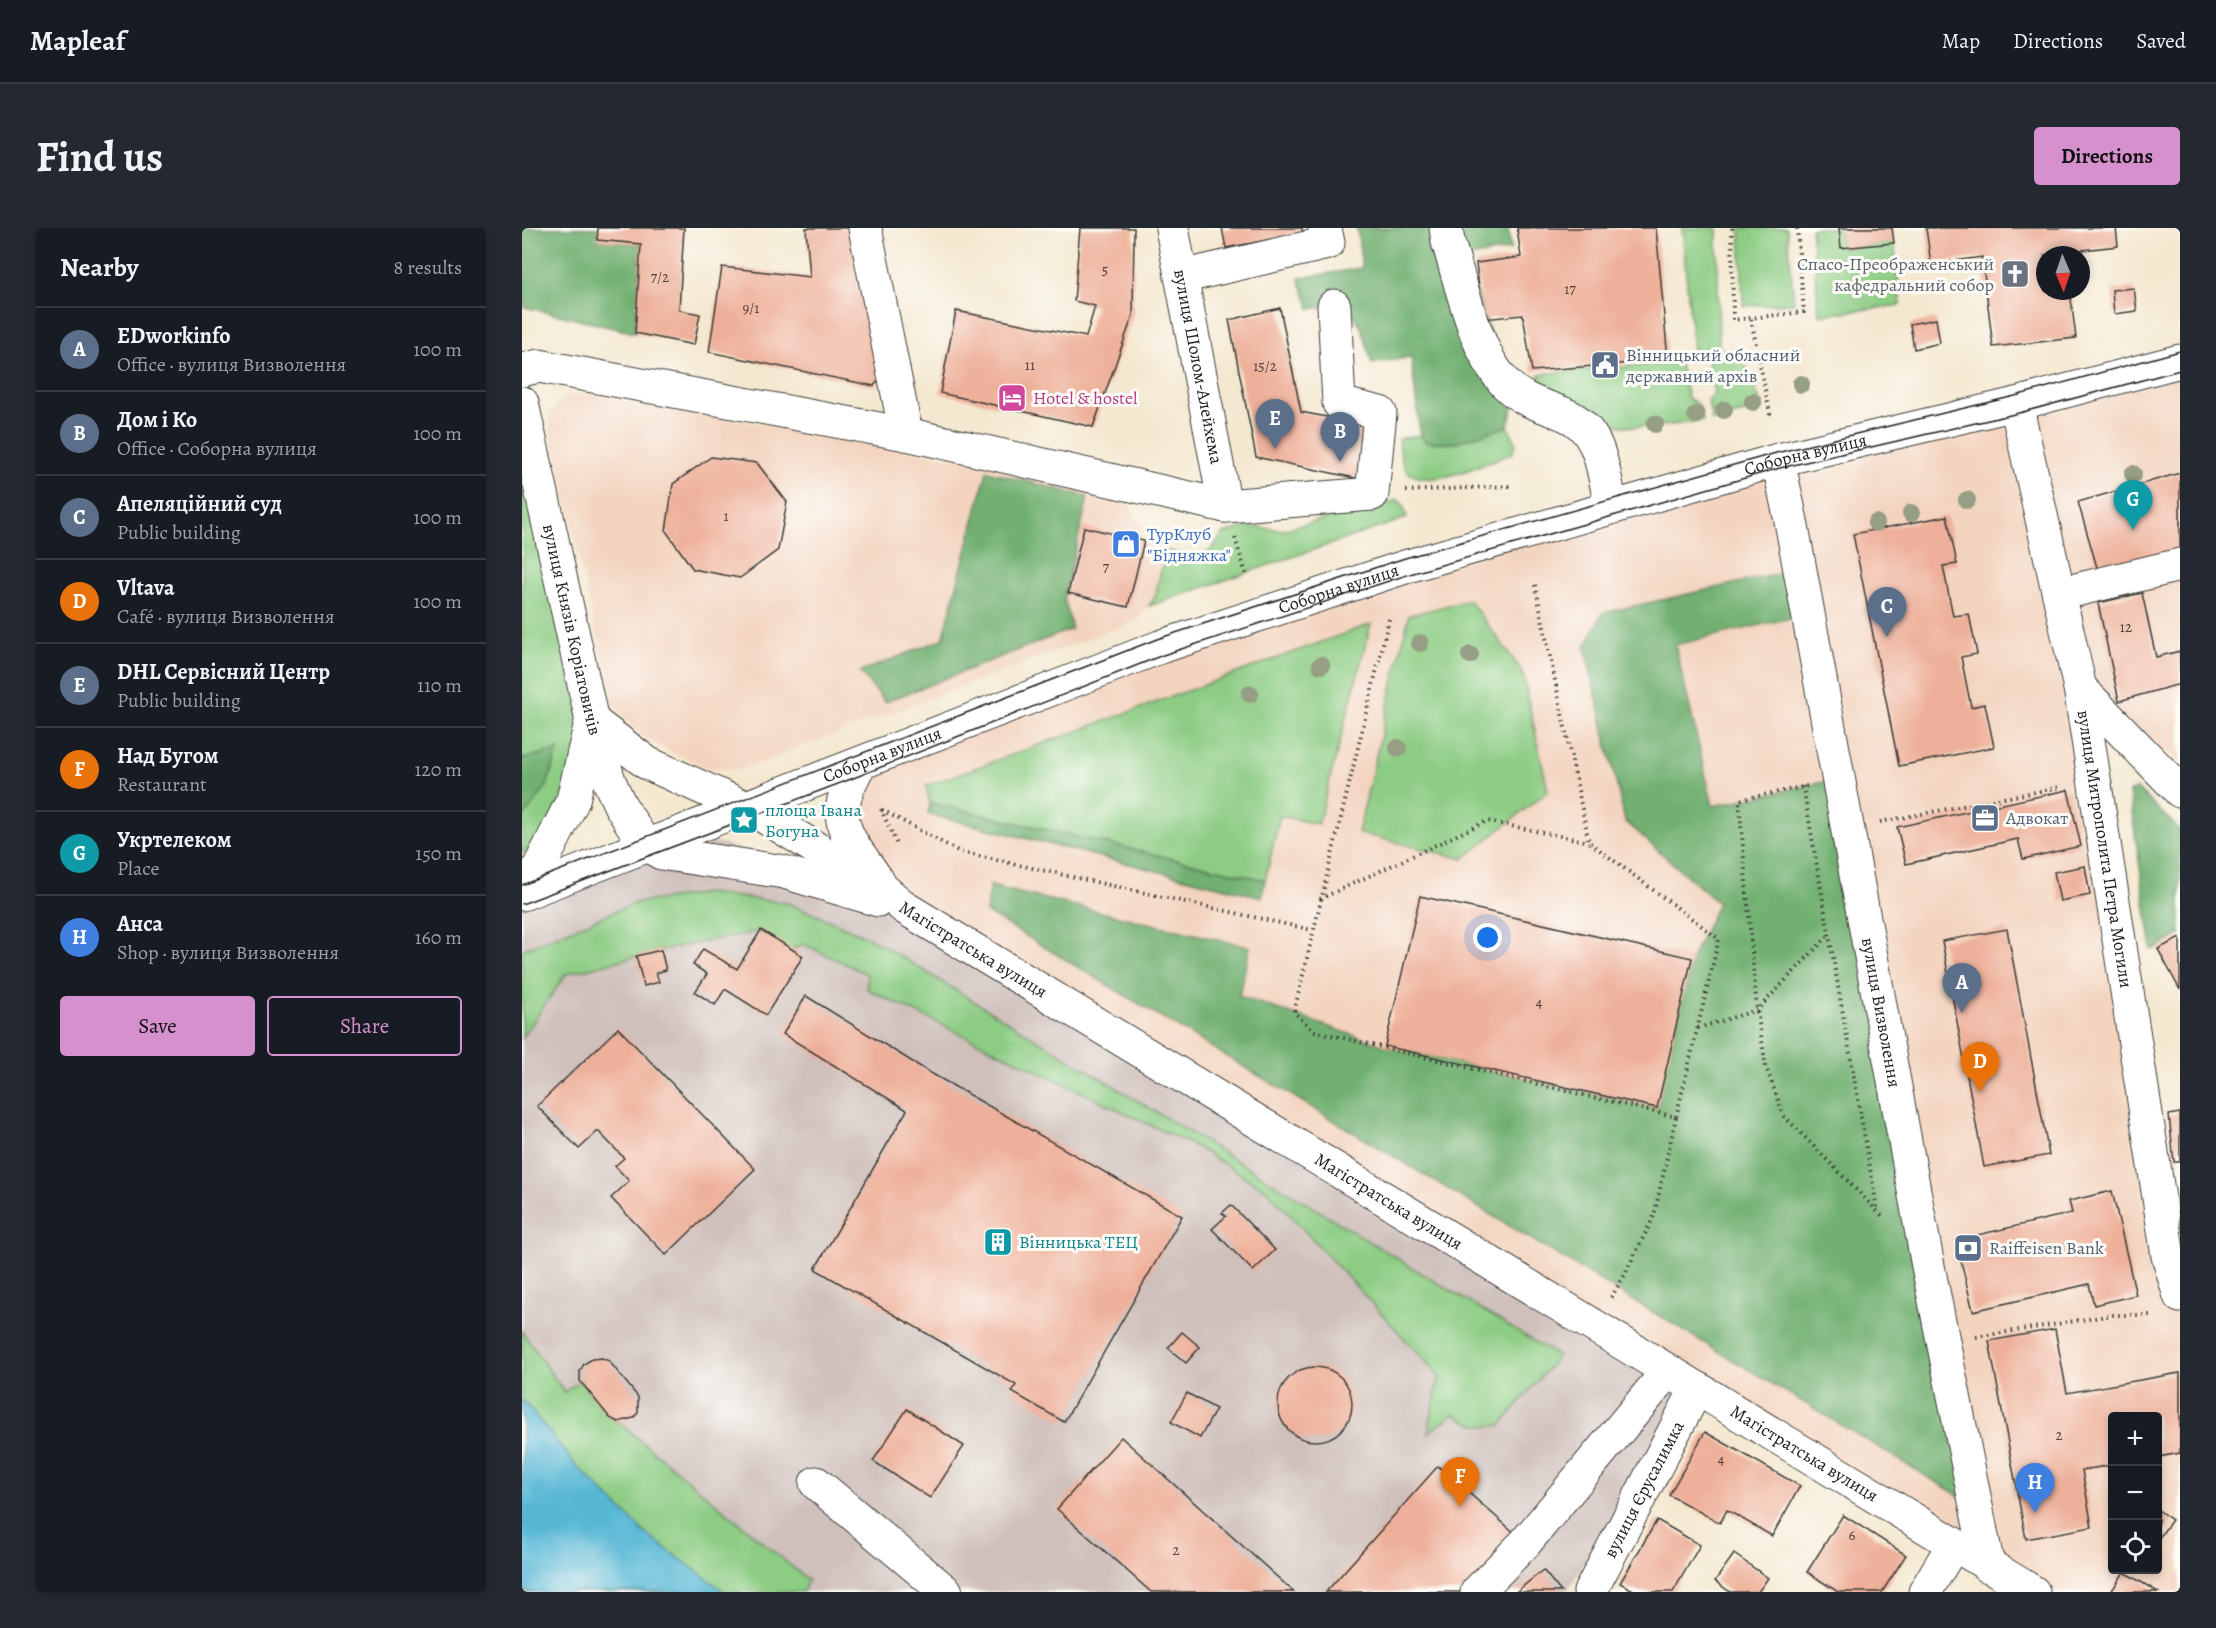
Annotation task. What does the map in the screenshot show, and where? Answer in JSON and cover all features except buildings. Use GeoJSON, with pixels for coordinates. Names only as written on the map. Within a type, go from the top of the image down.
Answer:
{"type":"FeatureCollection","features":[{"type":"Feature","properties":{"kind":"street"},"geometry":{"type":"LineString","coordinates":[[865,228],[906,435]]}},
{"type":"Feature","properties":{"kind":"street","name":"вулиця Шолом-Алейхема"},"geometry":{"type":"LineString","coordinates":[[1172,228],[1229,521]]}},
{"type":"Feature","properties":{"kind":"street"},"geometry":{"type":"LineString","coordinates":[[1181,277],[1328,243],[1325,228]]}},
{"type":"Feature","properties":{"kind":"street"},"geometry":{"type":"LineString","coordinates":[[1446,228],[1448,242],[1480,341],[1491,364],[1506,384],[1527,401],[1565,414],[1581,424],[1597,448],[1611,507]]}},
{"type":"Feature","properties":{"kind":"street"},"geometry":{"type":"LineString","coordinates":[[522,370],[539,366],[906,435],[1229,521],[1372,494],[1380,413],[1339,403],[1334,306]]}},
{"type":"Feature","properties":{"kind":"street","name":"Соборна вулиця"},"geometry":{"type":"LineString","coordinates":[[525,893],[1160,647],[1407,566],[1778,460],[2016,405],[2180,361]]}},
{"type":"Feature","properties":{"kind":"street","name":"вулиця Князів Коріатовичів"},"geometry":{"type":"LineString","coordinates":[[522,403],[592,721],[613,789],[647,846]]}},
{"type":"Feature","properties":{"kind":"street","name":"вулиця Митрополита Петра Могили"},"geometry":{"type":"LineString","coordinates":[[2016,405],[2080,688],[2168,1256],[2169,1306]]}},
{"type":"Feature","properties":{"kind":"street","name":"вулиця Визволення"},"geometry":{"type":"LineString","coordinates":[[1778,460],[1943,1342],[1988,1566]]}},
{"type":"Feature","properties":{"kind":"street"},"geometry":{"type":"LineString","coordinates":[[2059,594],[2180,565]]}},
{"type":"Feature","properties":{"kind":"street"},"geometry":{"type":"LineString","coordinates":[[2080,688],[2180,791]]}},
{"type":"Feature","properties":{"kind":"street"},"geometry":{"type":"LineString","coordinates":[[525,893],[573,800],[592,721]]}},
{"type":"Feature","properties":{"kind":"street","name":"Магістратська вулиця"},"geometry":{"type":"LineString","coordinates":[[592,721],[647,763],[747,807],[2033,1592]]}},
{"type":"Feature","properties":{"kind":"street"},"geometry":{"type":"LineString","coordinates":[[860,765],[845,797],[841,817],[843,830],[895,899]]}},
{"type":"Feature","properties":{"kind":"street"},"geometry":{"type":"LineString","coordinates":[[647,846],[660,853],[784,872],[895,899]]}},
{"type":"Feature","properties":{"kind":"street"},"geometry":{"type":"LineString","coordinates":[[1477,1592],[1525,1543],[1668,1371]]}},
{"type":"Feature","properties":{"kind":"street","name":"вулиця Єрусалимка"},"geometry":{"type":"LineString","coordinates":[[1590,1592],[1697,1388]]}},
{"type":"Feature","properties":{"kind":"street"},"geometry":{"type":"LineString","coordinates":[[816,1483],[946,1592]]}},
{"type":"Feature","properties":{"kind":"street"},"geometry":{"type":"LineString","coordinates":[[1925,1592],[1953,1545]]}},
{"type":"Feature","properties":{"kind":"path"},"geometry":{"type":"LineString","coordinates":[[1732,228],[1733,320],[1804,312],[1797,228]]}},
{"type":"Feature","properties":{"kind":"path"},"geometry":{"type":"LineString","coordinates":[[1751,319],[1771,418]]}},
{"type":"Feature","properties":{"kind":"path"},"geometry":{"type":"LineString","coordinates":[[1419,490],[1510,486]]}},
{"type":"Feature","properties":{"kind":"path"},"geometry":{"type":"LineString","coordinates":[[1229,521],[1246,574]]}},
{"type":"Feature","properties":{"kind":"path"},"geometry":{"type":"LineString","coordinates":[[1535,585],[1589,842]]}},
{"type":"Feature","properties":{"kind":"path"},"geometry":{"type":"LineString","coordinates":[[1389,619],[1294,1012],[1314,1031],[1676,1117]]}},
{"type":"Feature","properties":{"kind":"path"},"geometry":{"type":"LineString","coordinates":[[1838,779],[1739,800],[1757,1010],[1766,1067],[1784,1116],[1886,1219]]}},
{"type":"Feature","properties":{"kind":"path"},"geometry":{"type":"LineString","coordinates":[[1846,829],[2094,780]]}},
{"type":"Feature","properties":{"kind":"path"},"geometry":{"type":"LineString","coordinates":[[1803,786],[1877,1211]]}},
{"type":"Feature","properties":{"kind":"path"},"geometry":{"type":"LineString","coordinates":[[881,809],[960,852],[1312,930]]}},
{"type":"Feature","properties":{"kind":"path"},"geometry":{"type":"LineString","coordinates":[[1320,899],[1486,821],[1589,842],[1719,939],[1654,1216],[1624,1276],[1608,1300]]}},
{"type":"Feature","properties":{"kind":"path"},"geometry":{"type":"LineString","coordinates":[[1698,1028],[1757,1010],[1829,935]]}},
{"type":"Feature","properties":{"kind":"path"},"geometry":{"type":"LineString","coordinates":[[1943,1342],[2169,1306]]}},
{"type":"Feature","properties":{"kind":"shaded area"},"geometry":{"type":"Polygon","coordinates":[[[2180,361],[2180,762],[2081,688],[2180,1296],[2180,1592],[2032,1592],[905,908],[845,797],[851,779],[1160,647],[2180,361]]]}},
{"type":"Feature","properties":{"kind":"shaded area"},"geometry":{"type":"Polygon","coordinates":[[[589,394],[998,466],[1099,491],[1128,503],[1139,522],[1161,532],[1166,550],[1155,597],[1138,620],[743,769],[705,768],[641,736],[622,717],[612,701],[550,432],[550,418],[555,406],[569,396],[589,394]]]}},
{"type":"Feature","properties":{"kind":"shaded area"},"geometry":{"type":"Polygon","coordinates":[[[692,836],[800,865],[885,902],[1697,1388],[1566,1592],[725,1592],[522,1399],[522,898],[692,836]]]}},
{"type":"Feature","properties":{"kind":"green space"},"geometry":{"type":"Polygon","coordinates":[[[522,228],[598,228],[598,240],[641,244],[635,333],[524,307],[522,228]]]}},
{"type":"Feature","properties":{"kind":"green space"},"geometry":{"type":"Polygon","coordinates":[[[1357,228],[1508,228],[1511,249],[1465,258],[1514,404],[1508,426],[1453,443],[1426,442],[1420,435],[1411,357],[1372,364],[1363,331],[1348,304],[1310,309],[1299,278],[1362,268],[1357,228]]]}},
{"type":"Feature","properties":{"kind":"green space"},"geometry":{"type":"Polygon","coordinates":[[[1682,228],[1717,228],[1719,349],[1741,352],[1763,409],[1712,420],[1708,401],[1714,393],[1706,350],[1693,351],[1682,228]]]}},
{"type":"Feature","properties":{"kind":"green space"},"geometry":{"type":"Polygon","coordinates":[[[1740,228],[1787,228],[1794,303],[1743,306],[1740,228]]]}},
{"type":"Feature","properties":{"kind":"green space"},"geometry":{"type":"Polygon","coordinates":[[[1811,228],[1839,228],[1841,248],[1894,243],[1901,305],[1819,315],[1811,228]]]}},
{"type":"Feature","properties":{"kind":"green space"},"geometry":{"type":"Polygon","coordinates":[[[1679,362],[1688,398],[1699,405],[1703,421],[1645,427],[1603,422],[1547,397],[1539,374],[1679,362]]]}},
{"type":"Feature","properties":{"kind":"green space"},"geometry":{"type":"Polygon","coordinates":[[[1508,426],[1516,443],[1512,453],[1472,469],[1439,478],[1424,478],[1412,475],[1404,466],[1399,439],[1420,435],[1426,442],[1453,443],[1508,426]]]}},
{"type":"Feature","properties":{"kind":"green space"},"geometry":{"type":"Polygon","coordinates":[[[522,460],[583,728],[575,771],[539,841],[522,854],[522,460]]]}},
{"type":"Feature","properties":{"kind":"green space"},"geometry":{"type":"Polygon","coordinates":[[[987,471],[1088,497],[1064,598],[1072,629],[885,702],[860,672],[943,639],[987,471]]]}},
{"type":"Feature","properties":{"kind":"green space"},"geometry":{"type":"Polygon","coordinates":[[[1398,500],[1403,505],[1407,518],[1149,606],[1155,597],[1166,550],[1190,557],[1210,551],[1223,534],[1248,526],[1282,530],[1398,500]]]}},
{"type":"Feature","properties":{"kind":"green space"},"geometry":{"type":"Polygon","coordinates":[[[1800,569],[1808,614],[1675,645],[1713,806],[1838,779],[1976,1506],[986,912],[990,886],[1250,947],[1239,996],[1385,1046],[1657,1108],[1692,958],[1718,903],[1625,821],[1585,647],[1603,613],[1800,569]]]}},
{"type":"Feature","properties":{"kind":"green space"},"geometry":{"type":"Polygon","coordinates":[[[1469,600],[1522,671],[1548,791],[1463,859],[1358,833],[1409,615],[1469,600]]]}},
{"type":"Feature","properties":{"kind":"green space"},"geometry":{"type":"Polygon","coordinates":[[[1371,624],[1318,824],[1280,816],[1265,880],[930,803],[926,786],[1371,624]]]}},
{"type":"Feature","properties":{"kind":"green space"},"geometry":{"type":"Polygon","coordinates":[[[558,750],[547,786],[522,819],[522,759],[558,750]]]}},
{"type":"Feature","properties":{"kind":"green space"},"geometry":{"type":"Polygon","coordinates":[[[2137,789],[2180,830],[2180,935],[2152,950],[2129,792],[2137,789]]]}},
{"type":"Feature","properties":{"kind":"green space"},"geometry":{"type":"Polygon","coordinates":[[[930,803],[1265,880],[1262,897],[928,814],[930,803]]]}},
{"type":"Feature","properties":{"kind":"green space"},"geometry":{"type":"Polygon","coordinates":[[[707,893],[788,903],[870,938],[1558,1356],[1501,1425],[1476,1425],[1454,1414],[1428,1433],[1439,1376],[1268,1191],[1198,1148],[867,989],[867,974],[803,944],[792,950],[761,931],[661,950],[566,974],[522,1038],[522,950],[635,903],[707,893]]]}},
{"type":"Feature","properties":{"kind":"green space"},"geometry":{"type":"Polygon","coordinates":[[[522,1331],[564,1392],[580,1381],[610,1418],[618,1422],[808,1580],[803,1592],[725,1592],[645,1533],[575,1464],[522,1399],[522,1331]]]}},
{"type":"Feature","properties":{"kind":"water"},"geometry":{"type":"Polygon","coordinates":[[[522,1399],[575,1464],[645,1533],[725,1592],[522,1592],[522,1399]]]}},
{"type":"Feature","properties":{"kind":"tram line"},"geometry":{"type":"LineString","coordinates":[[522,885],[1157,639],[1405,558],[1776,453],[2015,396],[2180,351]]}},
{"type":"Feature","properties":{"kind":"tram line"},"geometry":{"type":"LineString","coordinates":[[522,904],[851,779],[1163,655],[1410,574],[1780,468],[2019,413],[2180,370]]}},
{"type":"Feature","properties":{"kind":"place","name":"Спасо-Преображенський кафедральний собор"},"geometry":{"type":"Point","coordinates":[2015,274]}},
{"type":"Feature","properties":{"kind":"place","name":"Вінницький обласний державний архів"},"geometry":{"type":"Point","coordinates":[1605,365]}},
{"type":"Feature","properties":{"kind":"place","name":"Hotel & hostel"},"geometry":{"type":"Point","coordinates":[1012,398]}},
{"type":"Feature","properties":{"kind":"place","name":"DHL Сервісний Центр"},"geometry":{"type":"Point","coordinates":[1275,449]}},
{"type":"Feature","properties":{"kind":"place","name":"Дом і Ко"},"geometry":{"type":"Point","coordinates":[1340,462]}},
{"type":"Feature","properties":{"kind":"place","name":"Укртелеком"},"geometry":{"type":"Point","coordinates":[2133,530]}},
{"type":"Feature","properties":{"kind":"place","name":"ТурКлуб \"Бідняжка\""},"geometry":{"type":"Point","coordinates":[1126,544]}},
{"type":"Feature","properties":{"kind":"place","name":"Апеляційний суд"},"geometry":{"type":"Point","coordinates":[1887,637]}},
{"type":"Feature","properties":{"kind":"place","name":"Адвокат"},"geometry":{"type":"Point","coordinates":[1985,818]}},
{"type":"Feature","properties":{"kind":"place","name":"площа Івана Богуна"},"geometry":{"type":"Point","coordinates":[744,820]}},
{"type":"Feature","properties":{"kind":"place","name":"EDworkinfo"},"geometry":{"type":"Point","coordinates":[1962,1013]}},
{"type":"Feature","properties":{"kind":"place","name":"Vltava"},"geometry":{"type":"Point","coordinates":[1980,1092]}},
{"type":"Feature","properties":{"kind":"place","name":"Вінницька ТЕЦ"},"geometry":{"type":"Point","coordinates":[998,1242]}},
{"type":"Feature","properties":{"kind":"place","name":"Raiffeisen Bank"},"geometry":{"type":"Point","coordinates":[1968,1248]}},
{"type":"Feature","properties":{"kind":"place","name":"Над Бугом"},"geometry":{"type":"Point","coordinates":[1460,1507]}},
{"type":"Feature","properties":{"kind":"place","name":"Анса"},"geometry":{"type":"Point","coordinates":[2035,1513]}}]}
